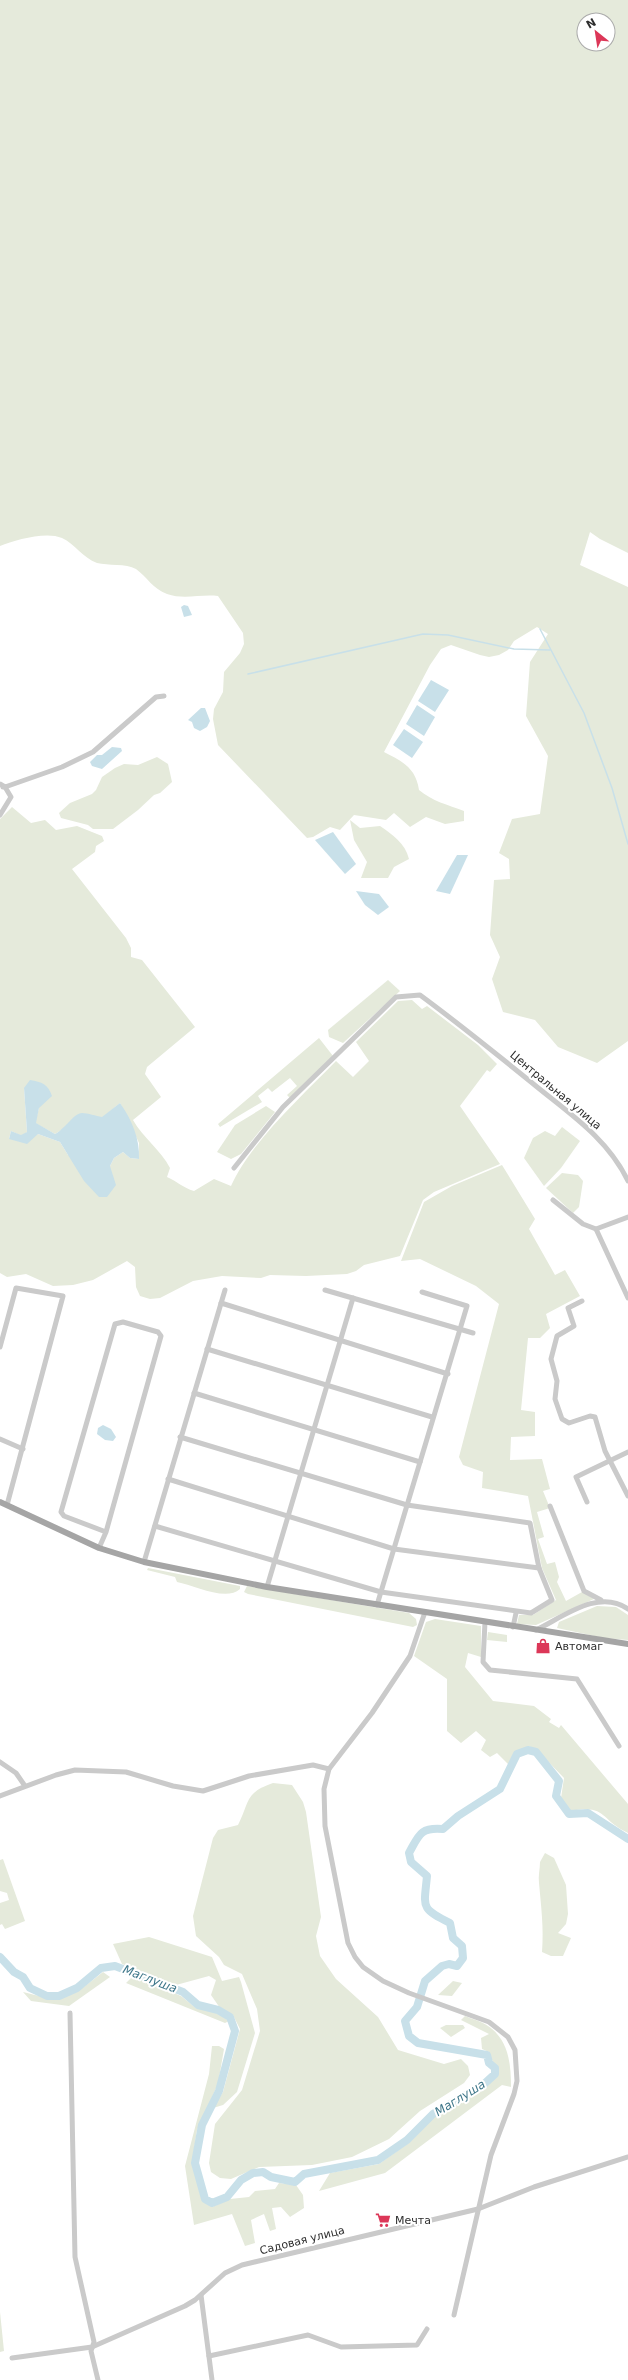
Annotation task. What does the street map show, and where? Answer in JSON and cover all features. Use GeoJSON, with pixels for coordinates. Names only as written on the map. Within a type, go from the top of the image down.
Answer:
{"type":"FeatureCollection","features":[{"type":"Feature","properties":{"kind":"main road"},"geometry":{"type":"LineString","coordinates":[[0,1502],[99,1548],[144,1562],[267,1587],[628,1644]]}},
{"type":"Feature","properties":{"kind":"street"},"geometry":{"type":"LineString","coordinates":[[0,815],[11,797],[2,786],[62,767],[93,752],[156,697],[164,696]]}},
{"type":"Feature","properties":{"kind":"street","name":"Центральная улица"},"geometry":{"type":"LineString","coordinates":[[234,1168],[283,1107],[396,997],[420,995],[479,1039],[593,1134],[608,1148],[628,1181]]}},
{"type":"Feature","properties":{"kind":"street"},"geometry":{"type":"LineString","coordinates":[[553,1200],[583,1224],[596,1229],[628,1217]]}},
{"type":"Feature","properties":{"kind":"street"},"geometry":{"type":"LineString","coordinates":[[596,1229],[628,1298]]}},
{"type":"Feature","properties":{"kind":"street"},"geometry":{"type":"LineString","coordinates":[[0,1347],[16,1288],[63,1296],[7,1505]]}},
{"type":"Feature","properties":{"kind":"street"},"geometry":{"type":"LineString","coordinates":[[144,1562],[225,1290]]}},
{"type":"Feature","properties":{"kind":"street"},"geometry":{"type":"LineString","coordinates":[[325,1290],[473,1333]]}},
{"type":"Feature","properties":{"kind":"street"},"geometry":{"type":"LineString","coordinates":[[377,1605],[432,1417],[448,1374],[467,1306],[422,1292]]}},
{"type":"Feature","properties":{"kind":"street"},"geometry":{"type":"LineString","coordinates":[[267,1587],[353,1298]]}},
{"type":"Feature","properties":{"kind":"street"},"geometry":{"type":"LineString","coordinates":[[582,1301],[568,1308],[574,1326],[557,1336],[551,1359],[557,1381],[555,1399],[562,1419],[569,1423],[590,1416],[595,1417],[605,1451],[612,1460],[628,1496]]}},
{"type":"Feature","properties":{"kind":"street"},"geometry":{"type":"LineString","coordinates":[[221,1303],[340,1342],[448,1374]]}},
{"type":"Feature","properties":{"kind":"street"},"geometry":{"type":"LineString","coordinates":[[99,1548],[106,1532],[161,1336],[158,1332],[123,1322],[115,1324],[61,1512],[64,1516],[106,1532]]}},
{"type":"Feature","properties":{"kind":"street"},"geometry":{"type":"LineString","coordinates":[[207,1349],[432,1417]]}},
{"type":"Feature","properties":{"kind":"street"},"geometry":{"type":"LineString","coordinates":[[194,1393],[420,1462]]}},
{"type":"Feature","properties":{"kind":"street"},"geometry":{"type":"LineString","coordinates":[[155,1526],[381,1592],[531,1613],[552,1600],[539,1568],[530,1523],[407,1505],[180,1437]]}},
{"type":"Feature","properties":{"kind":"street"},"geometry":{"type":"LineString","coordinates":[[0,1440],[22,1449]]}},
{"type":"Feature","properties":{"kind":"street"},"geometry":{"type":"LineString","coordinates":[[586,1502],[576,1477],[628,1452]]}},
{"type":"Feature","properties":{"kind":"street"},"geometry":{"type":"LineString","coordinates":[[168,1479],[289,1515],[394,1549],[539,1568]]}},
{"type":"Feature","properties":{"kind":"street"},"geometry":{"type":"LineString","coordinates":[[550,1506],[584,1591],[601,1600],[614,1602],[628,1609]]}},
{"type":"Feature","properties":{"kind":"street"},"geometry":{"type":"LineString","coordinates":[[536,1630],[601,1600]]}},
{"type":"Feature","properties":{"kind":"street"},"geometry":{"type":"LineString","coordinates":[[425,1612],[410,1656],[372,1713],[329,1769],[324,1788],[325,1826],[348,1943],[355,1957],[363,1967],[383,1981],[409,1993],[489,2022],[508,2036],[515,2050],[517,2075],[514,2094],[491,2155],[454,2315]]}},
{"type":"Feature","properties":{"kind":"street"},"geometry":{"type":"LineString","coordinates":[[513,1627],[516,1612]]}},
{"type":"Feature","properties":{"kind":"street"},"geometry":{"type":"LineString","coordinates":[[485,1622],[483,1662],[490,1670],[577,1679],[619,1746]]}},
{"type":"Feature","properties":{"kind":"street"},"geometry":{"type":"LineString","coordinates":[[0,1762],[16,1773],[25,1786]]}},
{"type":"Feature","properties":{"kind":"street"},"geometry":{"type":"LineString","coordinates":[[0,1796],[25,1786],[75,1770],[116,1770],[173,1786],[203,1791],[248,1776],[313,1765],[329,1769]]}},
{"type":"Feature","properties":{"kind":"street"},"geometry":{"type":"LineString","coordinates":[[70,2013],[75,2256],[94,2342],[91,2351],[98,2380]]}},
{"type":"Feature","properties":{"kind":"street","name":"Садовая улица"},"geometry":{"type":"LineString","coordinates":[[12,2358],[92,2347],[185,2306],[201,2295],[225,2272],[242,2266],[478,2209],[534,2187],[628,2157]]}},
{"type":"Feature","properties":{"kind":"street"},"geometry":{"type":"LineString","coordinates":[[201,2295],[212,2380]]}},
{"type":"Feature","properties":{"kind":"street"},"geometry":{"type":"LineString","coordinates":[[209,2356],[308,2334],[341,2347],[417,2345],[427,2329]]}},
{"type":"Feature","properties":{"kind":"shaded area"},"geometry":{"type":"Polygon","coordinates":[[[0,0],[628,0],[628,553],[600,539],[590,532],[580,565],[628,587],[628,1041],[597,1063],[558,1047],[535,1020],[503,1012],[492,979],[500,957],[490,935],[494,880],[510,879],[509,859],[499,853],[512,819],[540,814],[548,756],[526,716],[530,662],[548,634],[537,627],[514,641],[508,650],[499,655],[489,657],[451,645],[441,649],[430,665],[384,752],[407,766],[415,776],[419,790],[424,794],[464,811],[464,821],[445,824],[426,817],[410,827],[394,813],[386,820],[354,815],[340,830],[330,827],[313,837],[307,838],[218,745],[213,719],[214,709],[223,692],[224,672],[240,653],[244,644],[243,633],[218,596],[180,597],[167,594],[154,586],[136,569],[122,565],[97,563],[92,561],[67,541],[55,536],[39,536],[14,541],[0,546],[0,0]]]}},
{"type":"Feature","properties":{"kind":"shaded area"},"geometry":{"type":"Polygon","coordinates":[[[157,757],[168,764],[172,782],[113,829],[93,829],[88,825],[61,818],[59,813],[70,803],[92,794],[96,790],[102,777],[115,768],[124,764],[138,765],[157,757]]]}},
{"type":"Feature","properties":{"kind":"shaded area"},"geometry":{"type":"Polygon","coordinates":[[[12,807],[31,823],[45,820],[56,830],[77,826],[102,836],[104,841],[96,846],[95,852],[72,869],[126,938],[131,948],[131,957],[142,960],[195,1027],[147,1067],[145,1074],[161,1097],[133,1120],[170,1168],[167,1177],[194,1191],[214,1179],[231,1186],[251,1153],[293,1104],[336,1061],[353,1077],[369,1061],[356,1042],[398,1001],[412,1000],[422,1009],[427,1006],[478,1045],[497,1064],[490,1072],[487,1070],[460,1106],[500,1164],[434,1192],[423,1200],[400,1256],[364,1265],[356,1271],[347,1274],[306,1276],[270,1275],[261,1278],[222,1276],[193,1281],[160,1298],[150,1299],[140,1296],[136,1287],[135,1267],[127,1261],[93,1280],[73,1285],[53,1286],[26,1274],[7,1277],[0,1273],[0,819],[12,807]],[[24,1088],[27,1132],[22,1136],[11,1131],[9,1139],[38,1134],[60,1142],[68,1155],[110,1166],[114,1158],[123,1152],[130,1158],[139,1159],[139,1143],[120,1103],[102,1118],[82,1115],[77,1116],[68,1125],[55,1134],[35,1123],[39,1108],[24,1088]]]}},
{"type":"Feature","properties":{"kind":"shaded area"},"geometry":{"type":"Polygon","coordinates":[[[350,820],[360,828],[380,826],[394,836],[405,848],[409,859],[394,867],[388,878],[361,878],[367,862],[354,840],[350,820]]]}},
{"type":"Feature","properties":{"kind":"shaded area"},"geometry":{"type":"Polygon","coordinates":[[[388,980],[400,991],[343,1043],[329,1037],[328,1030],[388,980]]]}},
{"type":"Feature","properties":{"kind":"shaded area"},"geometry":{"type":"Polygon","coordinates":[[[319,1038],[333,1056],[290,1098],[287,1095],[297,1086],[290,1078],[272,1092],[268,1088],[258,1096],[262,1102],[220,1127],[218,1124],[319,1038]]]}},
{"type":"Feature","properties":{"kind":"shaded area"},"geometry":{"type":"Polygon","coordinates":[[[266,1106],[275,1112],[241,1154],[231,1159],[217,1152],[235,1125],[266,1106]]]}},
{"type":"Feature","properties":{"kind":"shaded area"},"geometry":{"type":"Polygon","coordinates":[[[562,1127],[580,1141],[561,1168],[544,1186],[524,1158],[533,1138],[545,1131],[555,1136],[562,1127]]]}},
{"type":"Feature","properties":{"kind":"shaded area"},"geometry":{"type":"Polygon","coordinates":[[[502,1165],[535,1219],[529,1229],[555,1275],[565,1270],[580,1296],[546,1314],[550,1328],[540,1338],[528,1338],[521,1410],[535,1412],[535,1436],[511,1437],[510,1460],[542,1459],[550,1489],[543,1491],[550,1508],[537,1512],[544,1537],[538,1539],[547,1564],[555,1562],[559,1577],[557,1582],[566,1601],[582,1592],[594,1599],[536,1625],[517,1624],[519,1615],[533,1615],[556,1600],[542,1568],[528,1496],[482,1488],[483,1472],[463,1465],[459,1457],[499,1304],[476,1286],[420,1259],[401,1261],[424,1202],[452,1186],[502,1165]]]}},
{"type":"Feature","properties":{"kind":"shaded area"},"geometry":{"type":"Polygon","coordinates":[[[562,1173],[578,1175],[583,1181],[579,1207],[573,1213],[546,1188],[562,1173]]]}},
{"type":"Feature","properties":{"kind":"shaded area"},"geometry":{"type":"Polygon","coordinates":[[[148,1568],[240,1586],[240,1589],[234,1593],[227,1594],[210,1592],[177,1582],[175,1577],[147,1570],[148,1568]]]}},
{"type":"Feature","properties":{"kind":"shaded area"},"geometry":{"type":"Polygon","coordinates":[[[247,1586],[409,1613],[416,1619],[417,1625],[413,1627],[248,1594],[244,1592],[247,1586]]]}},
{"type":"Feature","properties":{"kind":"shaded area"},"geometry":{"type":"Polygon","coordinates":[[[597,1606],[616,1607],[628,1615],[628,1640],[604,1638],[557,1628],[559,1622],[597,1606]]]}},
{"type":"Feature","properties":{"kind":"shaded area"},"geometry":{"type":"Polygon","coordinates":[[[435,1619],[481,1626],[481,1657],[468,1653],[465,1667],[493,1701],[534,1706],[551,1719],[549,1722],[559,1728],[561,1725],[628,1804],[628,1833],[597,1811],[582,1809],[570,1811],[561,1798],[564,1778],[538,1751],[529,1746],[516,1752],[509,1765],[497,1753],[490,1757],[481,1750],[486,1740],[476,1731],[461,1743],[447,1731],[447,1679],[414,1656],[426,1622],[435,1619]]]}},
{"type":"Feature","properties":{"kind":"shaded area"},"geometry":{"type":"Polygon","coordinates":[[[488,1632],[507,1635],[507,1642],[487,1640],[488,1632]]]}},
{"type":"Feature","properties":{"kind":"shaded area"},"geometry":{"type":"Polygon","coordinates":[[[273,1783],[292,1785],[303,1802],[306,1812],[321,1917],[316,1936],[320,1956],[336,1979],[378,2017],[398,2050],[444,2064],[461,2059],[468,2066],[470,2075],[464,2083],[420,2111],[389,2139],[352,2157],[312,2165],[259,2167],[231,2179],[220,2178],[211,2172],[209,2163],[215,2124],[242,2090],[260,2031],[257,2009],[242,1974],[224,1965],[219,1957],[196,1936],[193,1916],[213,1838],[218,1830],[238,1825],[252,1795],[273,1783]]]}},
{"type":"Feature","properties":{"kind":"shaded area"},"geometry":{"type":"Polygon","coordinates":[[[545,1853],[554,1858],[566,1885],[568,1914],[566,1924],[558,1933],[571,1938],[563,1956],[551,1956],[542,1952],[543,1943],[539,1878],[540,1862],[545,1853]]]}},
{"type":"Feature","properties":{"kind":"shaded area"},"geometry":{"type":"Polygon","coordinates":[[[3,1859],[25,1921],[5,1929],[2,1924],[0,1925],[0,1903],[9,1900],[7,1893],[0,1891],[0,1860],[3,1859]]]}},
{"type":"Feature","properties":{"kind":"shaded area"},"geometry":{"type":"Polygon","coordinates":[[[149,1937],[212,1957],[222,1981],[239,1977],[255,2033],[237,2092],[223,2105],[213,2108],[223,2092],[240,2029],[233,2015],[220,2008],[211,1995],[216,1980],[209,1976],[176,1985],[122,1964],[113,1944],[149,1937]]]}},
{"type":"Feature","properties":{"kind":"shaded area"},"geometry":{"type":"Polygon","coordinates":[[[103,1972],[110,1977],[69,2006],[31,2001],[23,1992],[58,1998],[66,1996],[82,1988],[103,1972]]]}},
{"type":"Feature","properties":{"kind":"shaded area"},"geometry":{"type":"Polygon","coordinates":[[[133,1976],[181,1996],[196,2008],[218,2013],[229,2021],[225,2023],[126,1983],[133,1976]]]}},
{"type":"Feature","properties":{"kind":"shaded area"},"geometry":{"type":"Polygon","coordinates":[[[453,1981],[462,1983],[452,1996],[438,1995],[453,1981]]]}},
{"type":"Feature","properties":{"kind":"shaded area"},"geometry":{"type":"Polygon","coordinates":[[[465,2016],[485,2024],[500,2038],[505,2046],[509,2062],[511,2087],[502,2085],[385,2173],[319,2191],[330,2173],[379,2164],[410,2142],[435,2116],[486,2087],[498,2075],[489,2052],[482,2049],[481,2038],[489,2034],[461,2020],[465,2016]]]}},
{"type":"Feature","properties":{"kind":"shaded area"},"geometry":{"type":"Polygon","coordinates":[[[446,2025],[463,2025],[465,2028],[451,2037],[440,2028],[446,2025]]]}},
{"type":"Feature","properties":{"kind":"shaded area"},"geometry":{"type":"Polygon","coordinates":[[[212,2046],[219,2046],[224,2049],[218,2084],[197,2130],[192,2163],[202,2200],[212,2207],[230,2199],[249,2197],[255,2191],[275,2189],[279,2183],[296,2185],[303,2195],[304,2208],[290,2217],[281,2207],[272,2208],[276,2229],[270,2231],[264,2214],[251,2220],[255,2243],[245,2246],[232,2214],[194,2225],[185,2166],[209,2074],[212,2046]]]}},
{"type":"Feature","properties":{"kind":"shaded area"},"geometry":{"type":"Polygon","coordinates":[[[0,2312],[4,2351],[0,2352],[0,2312]]]}},
{"type":"Feature","properties":{"kind":"water"},"geometry":{"type":"Polygon","coordinates":[[[184,605],[188,606],[192,615],[184,617],[181,607],[184,605]]]}},
{"type":"Feature","properties":{"kind":"water"},"geometry":{"type":"Polygon","coordinates":[[[431,680],[449,690],[435,712],[418,701],[431,680]]]}},
{"type":"Feature","properties":{"kind":"water"},"geometry":{"type":"Polygon","coordinates":[[[417,705],[435,717],[424,736],[406,724],[417,705]]]}},
{"type":"Feature","properties":{"kind":"water"},"geometry":{"type":"Polygon","coordinates":[[[201,708],[205,708],[210,721],[207,727],[200,731],[194,728],[192,722],[188,720],[201,708]]]}},
{"type":"Feature","properties":{"kind":"water"},"geometry":{"type":"Polygon","coordinates":[[[404,729],[423,742],[412,758],[393,745],[404,729]]]}},
{"type":"Feature","properties":{"kind":"water"},"geometry":{"type":"Polygon","coordinates":[[[112,747],[121,748],[122,751],[102,769],[92,766],[90,762],[97,755],[102,755],[112,747]]]}},
{"type":"Feature","properties":{"kind":"water"},"geometry":{"type":"Polygon","coordinates":[[[333,832],[356,864],[345,874],[315,840],[333,832]]]}},
{"type":"Feature","properties":{"kind":"water"},"geometry":{"type":"Polygon","coordinates":[[[457,855],[468,855],[450,894],[436,891],[457,855]]]}},
{"type":"Feature","properties":{"kind":"water"},"geometry":{"type":"Polygon","coordinates":[[[356,891],[379,894],[389,907],[378,915],[365,905],[356,891]]]}},
{"type":"Feature","properties":{"kind":"water"},"geometry":{"type":"Polygon","coordinates":[[[30,1080],[44,1084],[49,1089],[52,1096],[39,1108],[36,1123],[55,1134],[79,1114],[87,1113],[102,1117],[120,1103],[124,1109],[132,1123],[137,1137],[139,1159],[130,1158],[123,1152],[114,1158],[110,1166],[116,1185],[107,1197],[99,1197],[84,1181],[60,1142],[38,1134],[27,1144],[9,1139],[11,1131],[21,1135],[27,1132],[24,1088],[30,1080]]]}},
{"type":"Feature","properties":{"kind":"water"},"geometry":{"type":"Polygon","coordinates":[[[103,1425],[111,1429],[116,1437],[113,1441],[105,1440],[97,1434],[98,1428],[103,1425]]]}},
{"type":"Feature","properties":{"kind":"waterway"},"geometry":{"type":"LineString","coordinates":[[540,629],[584,713],[612,788],[628,844]]}},
{"type":"Feature","properties":{"kind":"waterway"},"geometry":{"type":"LineString","coordinates":[[248,674],[423,634],[448,635],[514,649],[550,650]]}},
{"type":"Feature","properties":{"kind":"waterway","name":"Маглуша"},"geometry":{"type":"LineString","coordinates":[[0,1957],[14,1972],[23,1977],[30,1988],[47,1996],[59,1996],[77,1988],[101,1968],[115,1966],[183,1992],[198,2005],[218,2010],[230,2017],[235,2031],[219,2091],[202,2125],[195,2163],[205,2199],[212,2203],[227,2197],[241,2180],[253,2173],[263,2172],[271,2177],[295,2182],[304,2174],[378,2160],[407,2140],[433,2114],[483,2085],[495,2074],[495,2068],[489,2063],[487,2055],[418,2043],[409,2036],[405,2021],[417,2007],[425,1981],[442,1966],[449,1964],[457,1966],[463,1958],[462,1946],[453,1938],[450,1923],[433,1914],[426,1906],[425,1895],[427,1876],[411,1862],[409,1853],[415,1841],[421,1834],[429,1829],[443,1829],[458,1816],[500,1789],[517,1754],[528,1750],[536,1752],[559,1781],[556,1796],[569,1814],[588,1813],[628,1839]]}},
{"type":"Feature","properties":{"kind":"place","name":"Автомаг"},"geometry":{"type":"Point","coordinates":[543,1646]}},
{"type":"Feature","properties":{"kind":"place","name":"Мечта"},"geometry":{"type":"Point","coordinates":[383,2220]}}]}
